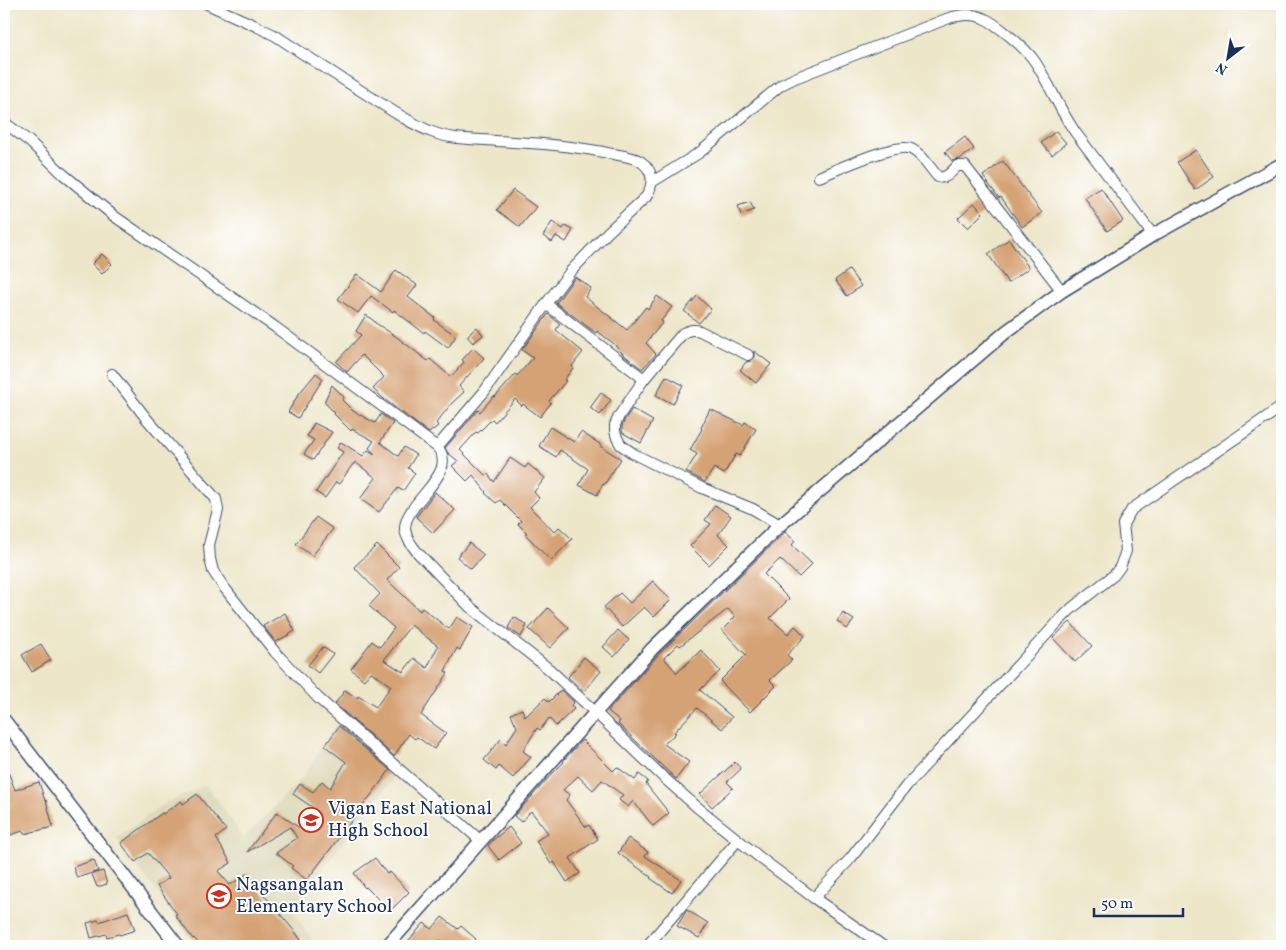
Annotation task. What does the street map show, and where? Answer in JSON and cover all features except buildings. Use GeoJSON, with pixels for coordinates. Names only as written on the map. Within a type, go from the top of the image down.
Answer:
{"type":"FeatureCollection","features":[{"type":"Feature","properties":{"kind":"street"},"geometry":{"type":"LineString","coordinates":[[206,4],[276,36],[410,122],[434,133],[454,137],[561,145],[631,158],[640,161],[650,174],[652,182],[646,197],[608,232],[570,272],[484,392],[437,447]]}},
{"type":"Feature","properties":{"kind":"street"},"geometry":{"type":"LineString","coordinates":[[652,182],[699,153],[781,85],[950,18],[959,15],[973,15],[992,22],[1023,47],[1034,60],[1064,116],[1153,235]]}},
{"type":"Feature","properties":{"kind":"street"},"geometry":{"type":"LineString","coordinates":[[4,122],[30,142],[63,174],[114,216],[275,328],[437,447],[442,454],[443,464],[436,479],[406,522],[405,529],[411,545],[470,607],[549,669],[663,777],[763,860],[883,946]]}},
{"type":"Feature","properties":{"kind":"street"},"geometry":{"type":"LineString","coordinates":[[819,177],[884,151],[902,148],[909,148],[919,155],[941,178],[945,178],[957,166],[965,166],[1062,291]]}},
{"type":"Feature","properties":{"kind":"street"},"geometry":{"type":"LineString","coordinates":[[387,946],[652,649],[780,525],[1007,331],[1062,291],[1153,235],[1282,164]]}},
{"type":"Feature","properties":{"kind":"street"},"geometry":{"type":"LineString","coordinates":[[546,304],[644,379]]}},
{"type":"Feature","properties":{"kind":"street"},"geometry":{"type":"LineString","coordinates":[[748,355],[700,331],[694,329],[683,333],[644,379],[620,416],[615,425],[616,438],[621,445],[634,454],[702,488],[754,509],[780,525]]}},
{"type":"Feature","properties":{"kind":"street"},"geometry":{"type":"LineString","coordinates":[[112,374],[146,418],[216,499],[218,510],[209,545],[213,571],[275,652],[318,698],[481,841]]}},
{"type":"Feature","properties":{"kind":"street"},"geometry":{"type":"LineString","coordinates":[[814,898],[851,858],[894,800],[920,770],[1058,622],[1072,608],[1118,571],[1126,551],[1123,524],[1132,509],[1282,408]]}},
{"type":"Feature","properties":{"kind":"street"},"geometry":{"type":"LineString","coordinates":[[4,720],[178,946]]}},
{"type":"Feature","properties":{"kind":"street"},"geometry":{"type":"LineString","coordinates":[[647,946],[738,840]]}},
{"type":"Feature","properties":{"kind":"shaded area","name":"Vigan East National High School"},"geometry":{"type":"Polygon","coordinates":[[[337,723],[398,772],[291,910],[317,946],[197,946],[116,838],[166,803],[206,785],[244,838],[302,778],[337,723]]]}},
{"type":"Feature","properties":{"kind":"place","name":"Vigan East National High School"},"geometry":{"type":"Point","coordinates":[311,820]}},
{"type":"Feature","properties":{"kind":"place","name":"Nagsangalan Elementary School"},"geometry":{"type":"Point","coordinates":[219,896]}}]}
